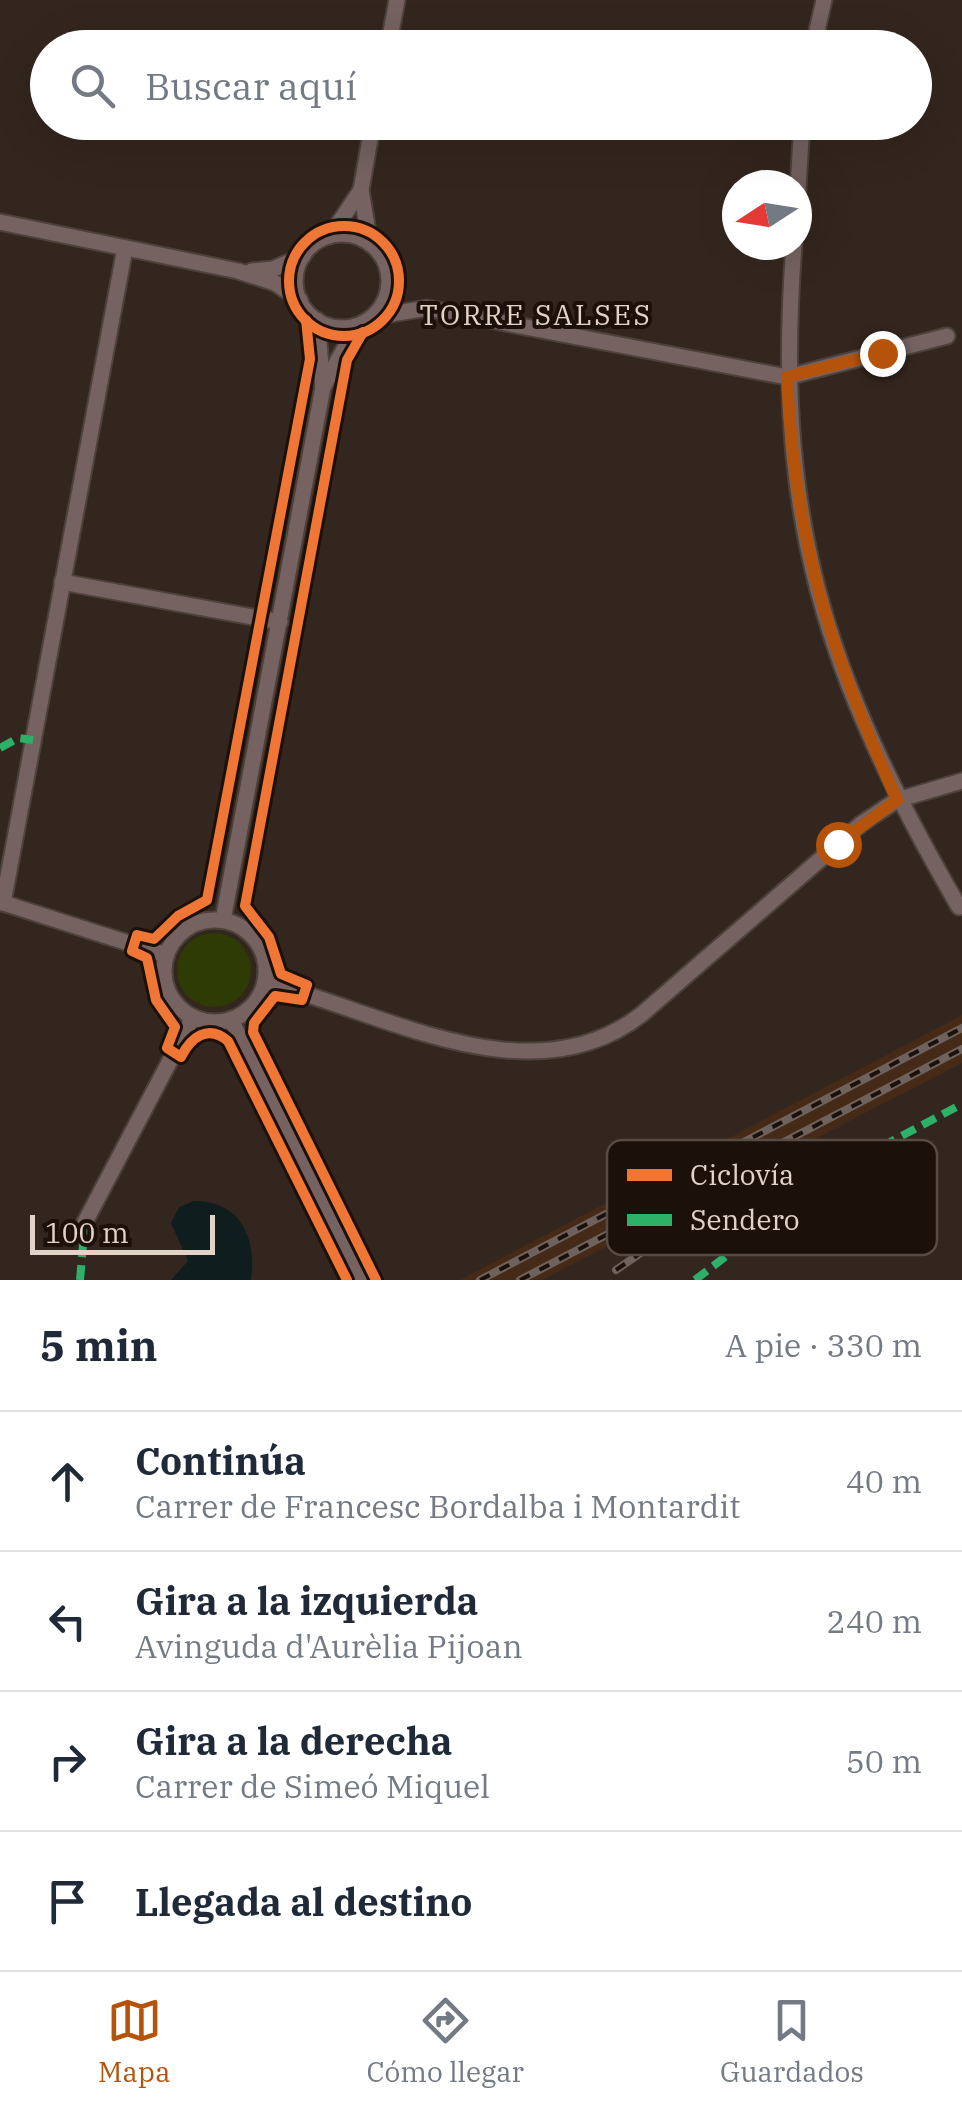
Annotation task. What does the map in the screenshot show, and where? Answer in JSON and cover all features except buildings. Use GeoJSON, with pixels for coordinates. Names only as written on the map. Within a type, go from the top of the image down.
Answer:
{"type":"FeatureCollection","features":[{"type":"Feature","properties":{"kind":"street"},"geometry":{"type":"LineString","coordinates":[[391,30],[397,0]]}},
{"type":"Feature","properties":{"kind":"street"},"geometry":{"type":"LineString","coordinates":[[816,30],[824,0]]}},
{"type":"Feature","properties":{"kind":"street"},"geometry":{"type":"LineString","coordinates":[[370,140],[360,190],[370,244]]}},
{"type":"Feature","properties":{"kind":"street"},"geometry":{"type":"LineString","coordinates":[[799,170],[801,140]]}},
{"type":"Feature","properties":{"kind":"street"},"geometry":{"type":"LineString","coordinates":[[238,271],[273,269],[304,256],[330,236],[360,190]]}},
{"type":"Feature","properties":{"kind":"street"},"geometry":{"type":"LineString","coordinates":[[0,222],[238,271],[275,283],[300,300],[317,320],[334,327],[357,326],[373,317],[427,308],[787,377],[948,336]]}},
{"type":"Feature","properties":{"kind":"street"},"geometry":{"type":"LineString","coordinates":[[330,236],[352,236],[370,244],[385,263],[389,284],[383,305],[373,317]]}},
{"type":"Feature","properties":{"kind":"street"},"geometry":{"type":"LineString","coordinates":[[125,248],[1,903],[166,954]]}},
{"type":"Feature","properties":{"kind":"street"},"geometry":{"type":"LineString","coordinates":[[300,300],[296,277],[304,256]]}},
{"type":"Feature","properties":{"kind":"street"},"geometry":{"type":"LineString","coordinates":[[793,260],[787,377],[794,477],[818,598],[857,712],[897,800],[959,907]]}},
{"type":"Feature","properties":{"kind":"street"},"geometry":{"type":"LineString","coordinates":[[224,920],[324,387],[317,320]]}},
{"type":"Feature","properties":{"kind":"street"},"geometry":{"type":"LineString","coordinates":[[324,387],[357,326]]}},
{"type":"Feature","properties":{"kind":"street"},"geometry":{"type":"LineString","coordinates":[[62,582],[280,622]]}},
{"type":"Feature","properties":{"kind":"street"},"geometry":{"type":"LineString","coordinates":[[265,982],[476,1047],[520,1053],[586,1046],[612,1035],[642,1014],[862,824],[897,800],[962,781]]}},
{"type":"Feature","properties":{"kind":"street"},"geometry":{"type":"LineString","coordinates":[[224,920],[237,924],[258,942],[264,954],[265,982],[253,1005],[231,1020],[193,1017],[168,991],[166,954],[188,926],[224,920]]}},
{"type":"Feature","properties":{"kind":"street"},"geometry":{"type":"LineString","coordinates":[[85,1222],[193,1017]]}},
{"type":"Feature","properties":{"kind":"street"},"geometry":{"type":"LineString","coordinates":[[231,1020],[362,1280]]}},
{"type":"Feature","properties":{"kind":"shaded area"},"geometry":{"type":"Polygon","coordinates":[[[962,1015],[962,1063],[813,1140],[725,1140],[962,1015]]]}},
{"type":"Feature","properties":{"kind":"shaded area"},"geometry":{"type":"Polygon","coordinates":[[[194,1201],[223,1207],[242,1224],[251,1250],[251,1280],[171,1280],[188,1261],[171,1223],[179,1207],[194,1201]]]}},
{"type":"Feature","properties":{"kind":"shaded area"},"geometry":{"type":"Polygon","coordinates":[[[607,1202],[607,1246],[542,1280],[460,1280],[607,1202]]]}},
{"type":"Feature","properties":{"kind":"green space"},"geometry":{"type":"Polygon","coordinates":[[[214,933],[240,944],[251,970],[240,996],[214,1007],[188,996],[177,970],[188,944],[214,933]]]}},
{"type":"Feature","properties":{"kind":"railway"},"geometry":{"type":"LineString","coordinates":[[748,1140],[962,1028]]}},
{"type":"Feature","properties":{"kind":"railway"},"geometry":{"type":"LineString","coordinates":[[788,1140],[962,1049]]}},
{"type":"Feature","properties":{"kind":"railway"},"geometry":{"type":"LineString","coordinates":[[480,1280],[607,1214]]}},
{"type":"Feature","properties":{"kind":"railway"},"geometry":{"type":"LineString","coordinates":[[520,1280],[607,1235]]}},
{"type":"Feature","properties":{"kind":"railway"},"geometry":{"type":"LineString","coordinates":[[616,1270],[638,1255]]}},
{"type":"Feature","properties":{"kind":"marked path"},"geometry":{"type":"LineString","coordinates":[[0,748],[18,738],[33,740]]}},
{"type":"Feature","properties":{"kind":"marked path"},"geometry":{"type":"LineString","coordinates":[[894,1140],[962,1104]]}},
{"type":"Feature","properties":{"kind":"marked path"},"geometry":{"type":"LineString","coordinates":[[80,1280],[85,1222]]}},
{"type":"Feature","properties":{"kind":"marked path"},"geometry":{"type":"LineString","coordinates":[[695,1280],[728,1255]]}},
{"type":"Feature","properties":{"kind":"cycle path"},"geometry":{"type":"LineString","coordinates":[[344,226],[365,231],[383,242],[394,260],[399,281],[394,302],[383,320],[365,331],[344,336],[323,331],[305,320],[294,302],[289,281],[294,260],[305,242],[323,231],[344,226]]}},
{"type":"Feature","properties":{"kind":"cycle path"},"geometry":{"type":"LineString","coordinates":[[306,320],[310,359],[207,900],[178,916],[154,939],[137,935],[132,951],[147,958],[156,1000],[175,1027],[167,1048],[181,1057],[201,1035],[214,1034],[228,1041],[347,1280]]}},
{"type":"Feature","properties":{"kind":"cycle path"},"geometry":{"type":"LineString","coordinates":[[363,332],[347,360],[245,906],[269,937],[281,974],[307,985],[302,1000],[275,996],[254,1023],[253,1032],[376,1280]]}},
{"type":"Feature","properties":{"kind":"district","name":"TORRE SALSES"},"geometry":{"type":"Point","coordinates":[536,315]}},
{"type":"Feature","properties":{"kind":"route"},"geometry":{"type":"LineString","coordinates":[[838,844],[897,800],[857,712],[818,598],[796,490],[787,377],[882,353]]}}]}
